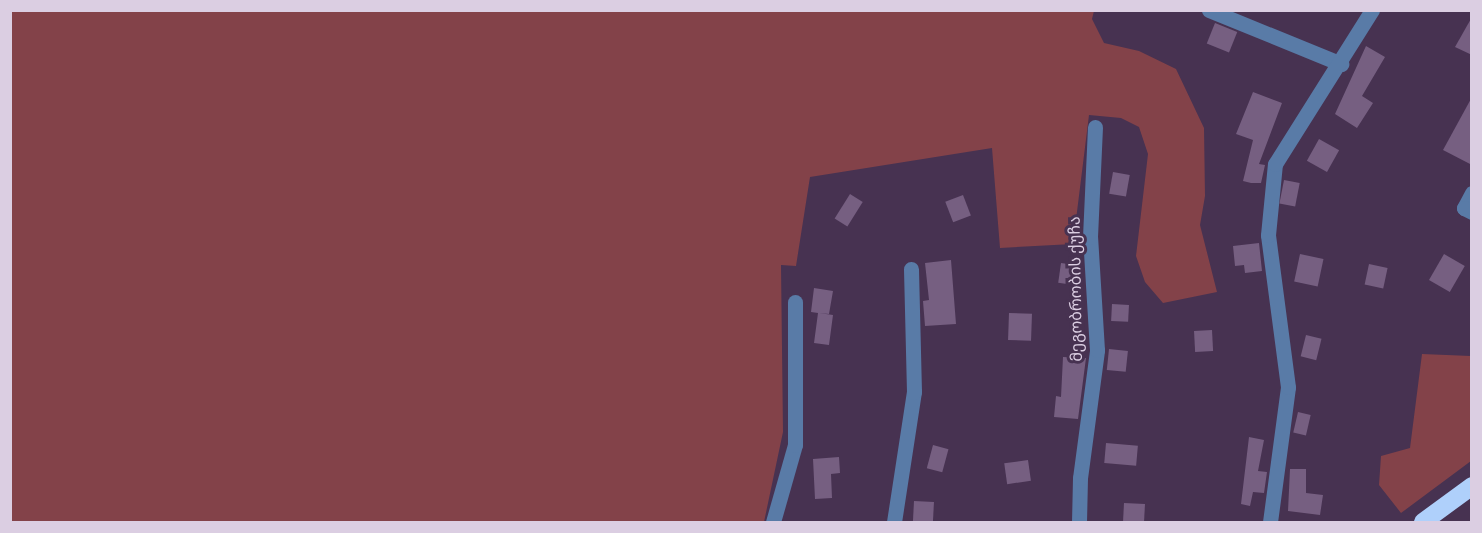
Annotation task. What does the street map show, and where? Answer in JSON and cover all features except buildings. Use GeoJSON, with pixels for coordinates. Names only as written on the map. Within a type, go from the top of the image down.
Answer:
{"type":"FeatureCollection","features":[{"type":"Feature","properties":{"kind":"highway"},"geometry":{"type":"LineString","coordinates":[[1423,522],[1472,486]]}},
{"type":"Feature","properties":{"kind":"street"},"geometry":{"type":"LineString","coordinates":[[1209,10],[1341,64]]}},
{"type":"Feature","properties":{"kind":"street"},"geometry":{"type":"LineString","coordinates":[[1270,522],[1288,387],[1268,235],[1275,165],[1341,64],[1372,10]]}},
{"type":"Feature","properties":{"kind":"street","name":"მეგობრობის ქუჩა"},"geometry":{"type":"LineString","coordinates":[[1079,522],[1080,478],[1097,350],[1090,237],[1095,127]]}},
{"type":"Feature","properties":{"kind":"street"},"geometry":{"type":"LineString","coordinates":[[1472,193],[1464,208],[1472,212]]}},
{"type":"Feature","properties":{"kind":"street"},"geometry":{"type":"LineString","coordinates":[[894,522],[914,392],[911,269]]}},
{"type":"Feature","properties":{"kind":"street"},"geometry":{"type":"LineString","coordinates":[[773,522],[795,445],[795,302]]}},
{"type":"Feature","properties":{"kind":"shaded area"},"geometry":{"type":"Polygon","coordinates":[[[10,11],[1094,11],[1092,19],[1104,43],[1139,51],[1176,69],[1204,128],[1205,196],[1200,225],[1217,292],[1163,303],[1145,282],[1136,256],[1148,154],[1139,127],[1121,118],[1089,115],[1073,244],[1000,248],[992,148],[810,177],[796,266],[781,265],[783,432],[764,522],[11,522],[10,11]]]}},
{"type":"Feature","properties":{"kind":"shaded area"},"geometry":{"type":"Polygon","coordinates":[[[1422,354],[1471,356],[1471,461],[1401,513],[1379,485],[1381,456],[1410,448],[1422,354]]]}}]}
